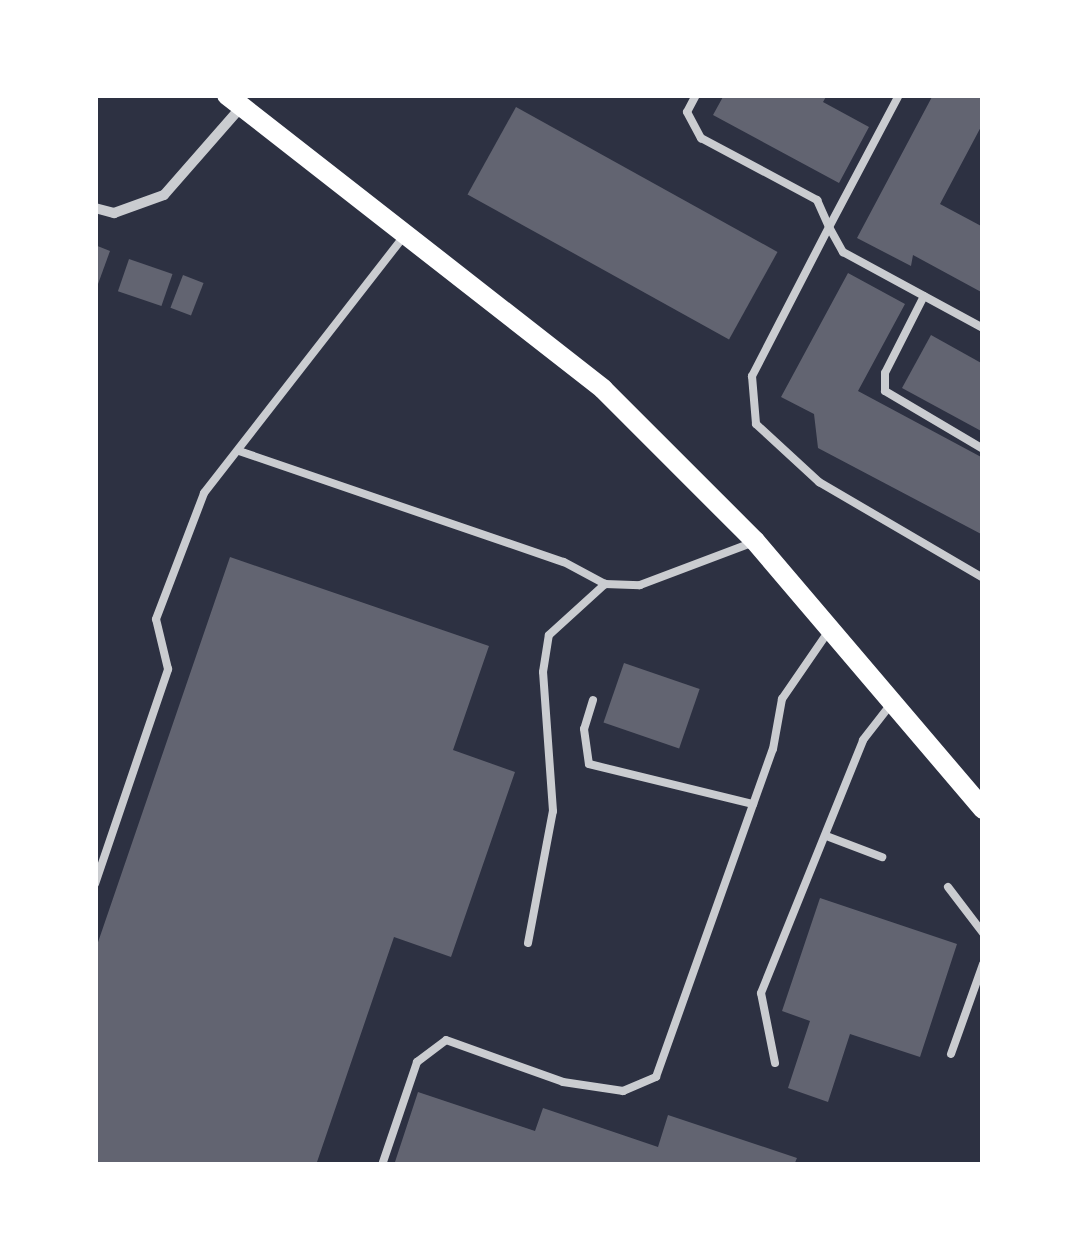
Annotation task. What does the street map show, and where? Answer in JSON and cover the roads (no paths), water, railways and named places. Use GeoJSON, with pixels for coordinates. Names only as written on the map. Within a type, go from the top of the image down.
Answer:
{"type":"FeatureCollection","features":[{"type":"Feature","properties":{"kind":"main road"},"geometry":{"type":"LineString","coordinates":[[234,101],[408,230],[603,389],[756,541],[983,808]]}},
{"type":"Feature","properties":{"kind":"street"},"geometry":{"type":"LineString","coordinates":[[95,208],[114,212],[164,196],[234,101]]}},
{"type":"Feature","properties":{"kind":"lane"},"geometry":{"type":"LineString","coordinates":[[696,95],[687,112],[701,138],[816,200],[843,252],[983,328]]}},
{"type":"Feature","properties":{"kind":"lane"},"geometry":{"type":"LineString","coordinates":[[899,95],[752,376],[756,424],[819,482],[983,578]]}},
{"type":"Feature","properties":{"kind":"lane"},"geometry":{"type":"LineString","coordinates":[[95,884],[168,669],[156,620],[204,493],[408,230]]}},
{"type":"Feature","properties":{"kind":"lane"},"geometry":{"type":"LineString","coordinates":[[924,296],[885,373],[885,391],[983,449]]}},
{"type":"Feature","properties":{"kind":"lane"},"geometry":{"type":"LineString","coordinates":[[239,451],[564,562],[606,584],[640,585],[756,541]]}},
{"type":"Feature","properties":{"kind":"lane"},"geometry":{"type":"LineString","coordinates":[[528,944],[552,811],[543,672],[548,635],[606,584]]}},
{"type":"Feature","properties":{"kind":"lane"},"geometry":{"type":"LineString","coordinates":[[382,1165],[416,1062],[446,1040],[563,1082],[623,1091],[656,1077],[753,804],[782,699],[830,628]]}},
{"type":"Feature","properties":{"kind":"lane"},"geometry":{"type":"LineString","coordinates":[[594,700],[584,729],[590,764],[753,804]]}},
{"type":"Feature","properties":{"kind":"lane"},"geometry":{"type":"LineString","coordinates":[[775,1063],[760,993],[801,883],[829,836],[863,740],[894,701]]}},
{"type":"Feature","properties":{"kind":"lane"},"geometry":{"type":"LineString","coordinates":[[829,836],[882,858]]}},
{"type":"Feature","properties":{"kind":"lane"},"geometry":{"type":"LineString","coordinates":[[948,887],[983,933]]}},
{"type":"Feature","properties":{"kind":"lane"},"geometry":{"type":"LineString","coordinates":[[951,1054],[983,964]]}}]}
